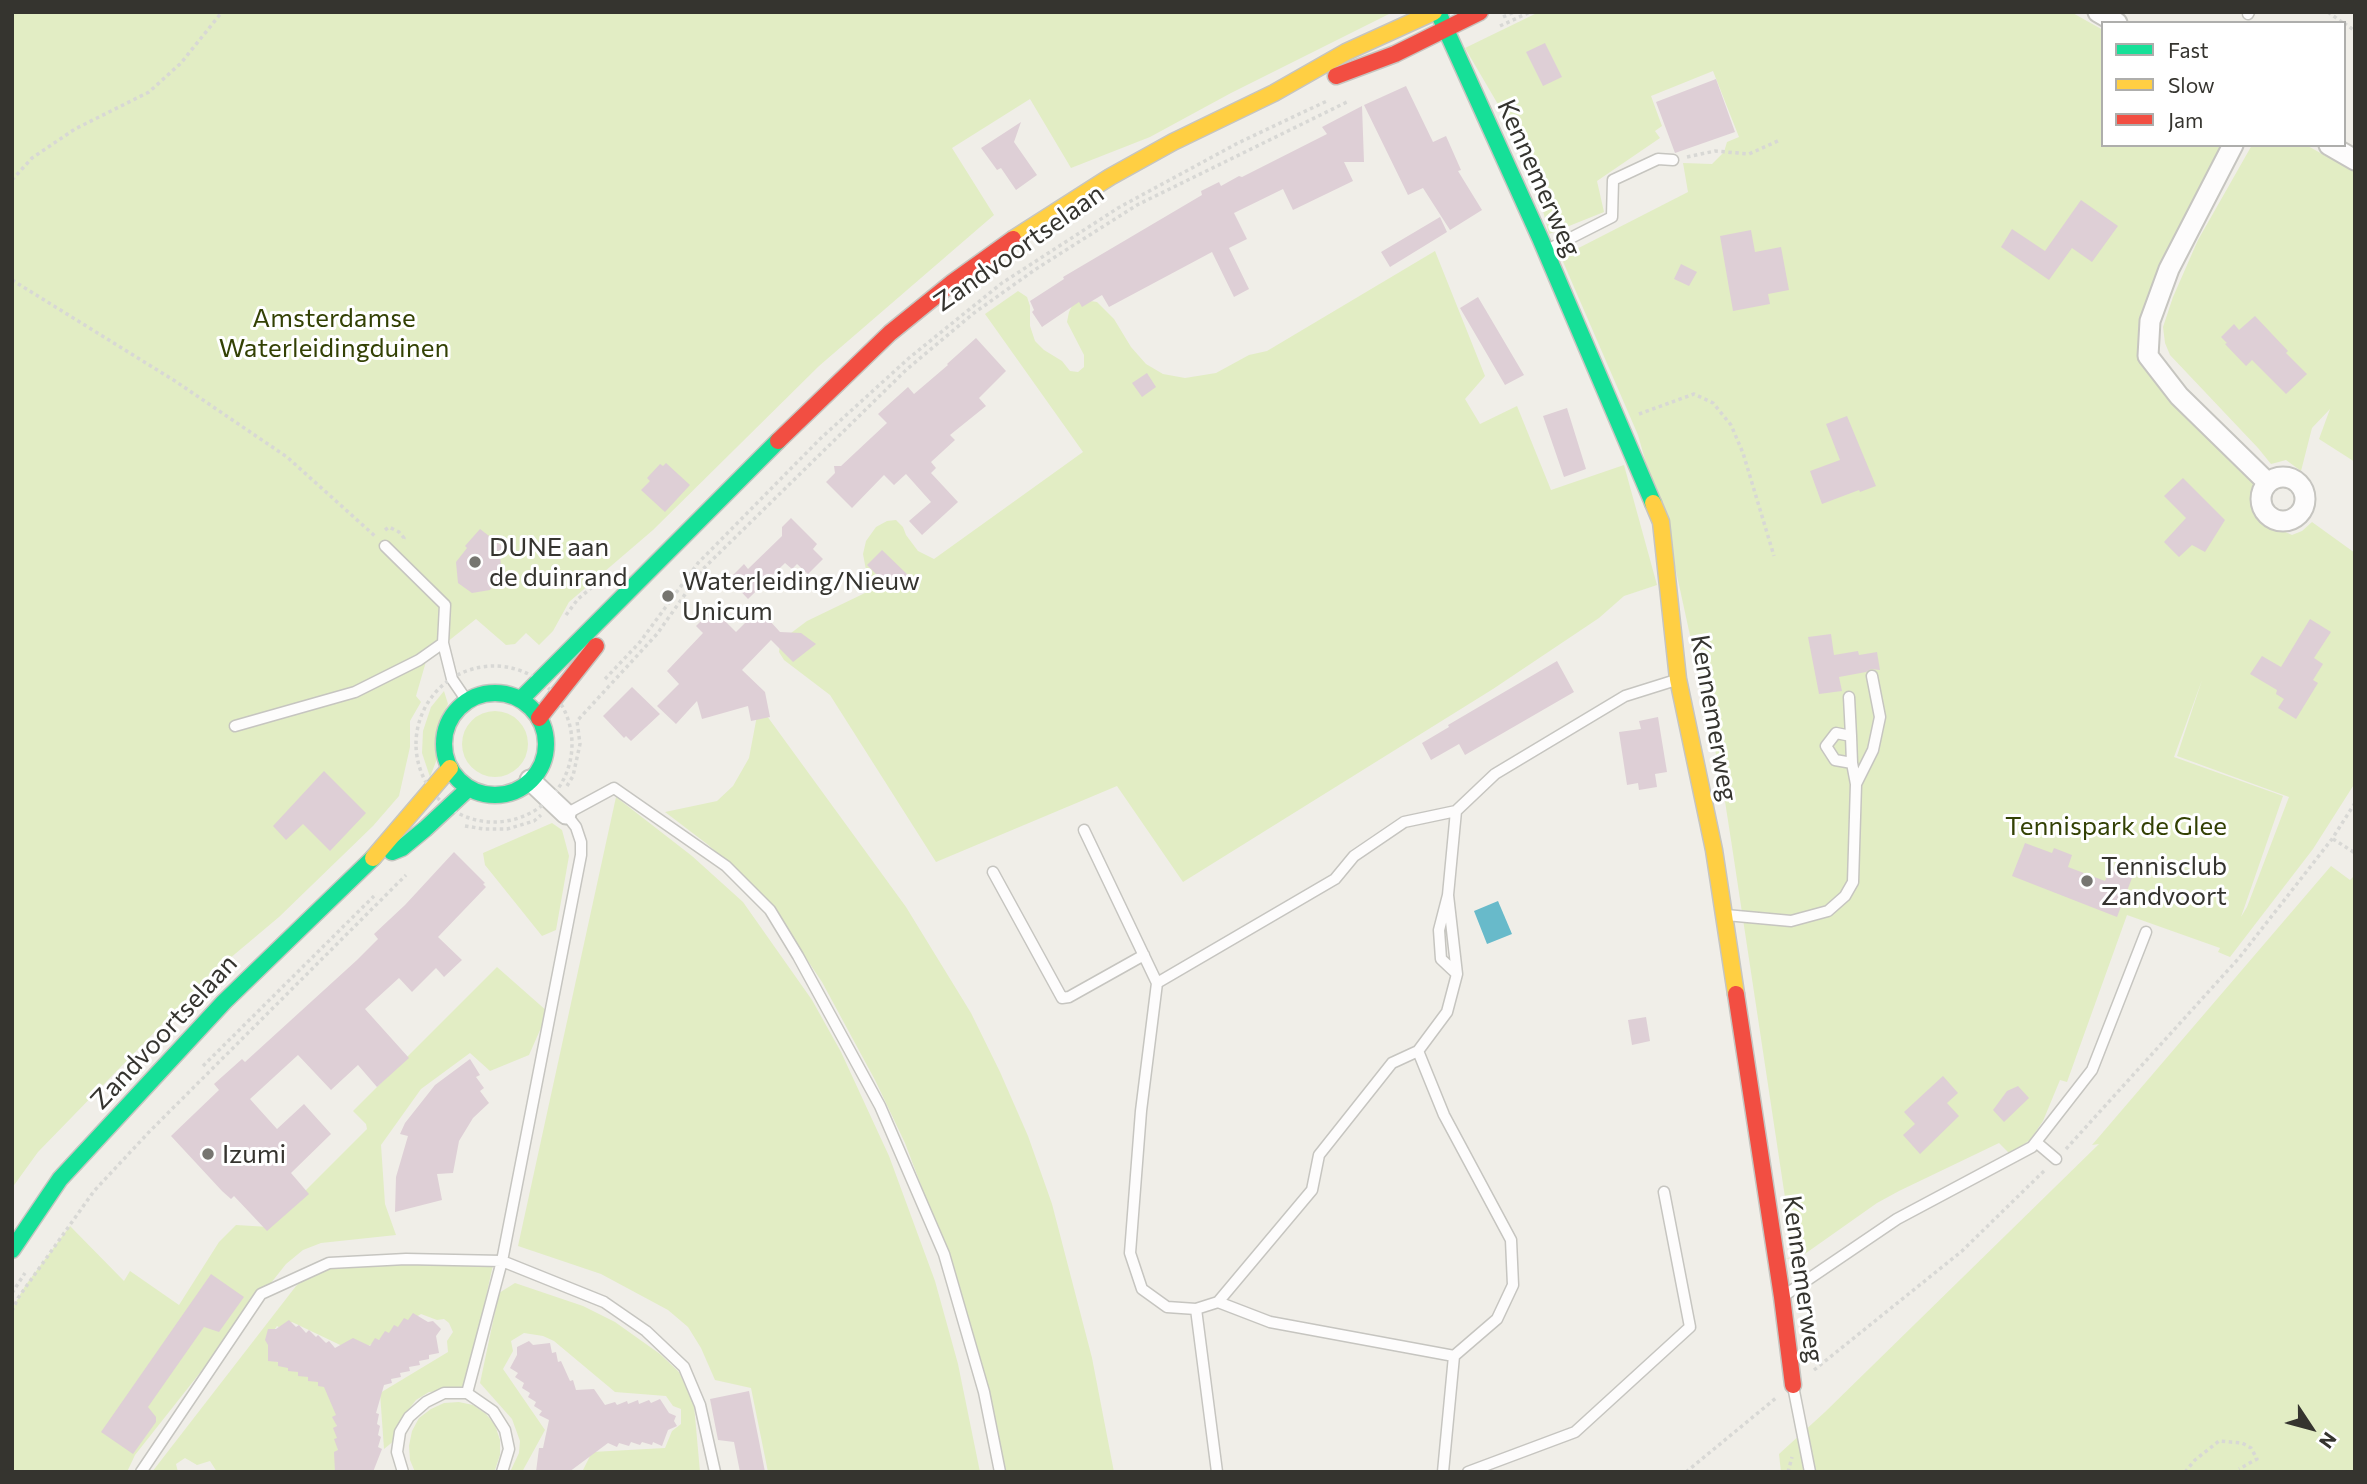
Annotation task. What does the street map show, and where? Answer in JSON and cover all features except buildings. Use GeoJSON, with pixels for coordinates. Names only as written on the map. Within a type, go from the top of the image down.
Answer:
{"type":"FeatureCollection","features":[{"type":"Feature","properties":{"kind":"main road","name":"Kennemerweg"},"geometry":{"type":"LineString","coordinates":[[1436,12],[1545,250],[1661,522],[1678,679],[1714,850],[1793,1385]]}},
{"type":"Feature","properties":{"kind":"main road","name":"Zandvoortselaan"},"geometry":{"type":"LineString","coordinates":[[521,699],[672,546],[890,333],[953,282],[1031,227],[1110,177],[1173,142],[1275,93],[1346,52],[1436,12]]}},
{"type":"Feature","properties":{"kind":"main road","name":"Zandvoortselaan"},"geometry":{"type":"LineString","coordinates":[[1275,93],[1356,69],[1395,54],[1480,12]]}},
{"type":"Feature","properties":{"kind":"main road","name":"Zandvoortselaan"},"geometry":{"type":"LineString","coordinates":[[539,718],[672,546]]}},
{"type":"Feature","properties":{"kind":"main road"},"geometry":{"type":"LineString","coordinates":[[492,692],[521,699],[539,718],[547,743],[541,767],[515,791],[497,795],[469,788],[458,780],[450,768],[444,745],[446,731],[454,713],[467,701],[492,692]]}},
{"type":"Feature","properties":{"kind":"main road","name":"Zandvoortselaan"},"geometry":{"type":"LineString","coordinates":[[12,1250],[60,1179],[224,1002],[370,862],[450,768]]}},
{"type":"Feature","properties":{"kind":"main road","name":"Zandvoortselaan"},"geometry":{"type":"LineString","coordinates":[[370,862],[402,848],[469,788]]}},
{"type":"Feature","properties":{"kind":"street"},"geometry":{"type":"LineString","coordinates":[[2098,12],[2114,21]]}},
{"type":"Feature","properties":{"kind":"street"},"geometry":{"type":"LineString","coordinates":[[2232,147],[2169,268],[2150,321],[2148,356],[2179,396],[2267,482]]}},
{"type":"Feature","properties":{"kind":"street"},"geometry":{"type":"LineString","coordinates":[[2332,147],[2355,160]]}},
{"type":"Feature","properties":{"kind":"street"},"geometry":{"type":"LineString","coordinates":[[530,780],[561,809]]}},
{"type":"Feature","properties":{"kind":"lane"},"geometry":{"type":"LineString","coordinates":[[1545,250],[1612,218],[1613,180],[1658,159],[1673,160]]}},
{"type":"Feature","properties":{"kind":"lane"},"geometry":{"type":"LineString","coordinates":[[385,546],[445,605],[443,643],[452,678],[467,701]]}},
{"type":"Feature","properties":{"kind":"lane"},"geometry":{"type":"LineString","coordinates":[[235,726],[355,692],[419,660],[443,643]]}},
{"type":"Feature","properties":{"kind":"lane"},"geometry":{"type":"LineString","coordinates":[[1856,783],[1873,750],[1880,717],[1872,676]]}},
{"type":"Feature","properties":{"kind":"lane"},"geometry":{"type":"LineString","coordinates":[[1157,983],[1335,879],[1354,856],[1404,822],[1456,811],[1507,766],[1625,696],[1678,679]]}},
{"type":"Feature","properties":{"kind":"lane"},"geometry":{"type":"LineString","coordinates":[[1724,915],[1791,921],[1828,911],[1845,896],[1853,882],[1856,783],[1852,763],[1849,697]]}},
{"type":"Feature","properties":{"kind":"lane"},"geometry":{"type":"LineString","coordinates":[[1851,736],[1836,733],[1826,746],[1835,760],[1852,763]]}},
{"type":"Feature","properties":{"kind":"lane"},"geometry":{"type":"LineString","coordinates":[[467,1393],[502,1261],[581,855],[581,842],[576,827],[561,809],[614,788],[726,866],[770,910],[880,1106],[944,1254],[984,1392],[1000,1472]]}},
{"type":"Feature","properties":{"kind":"lane"},"geometry":{"type":"LineString","coordinates":[[1084,830],[1157,983],[1140,1111],[1130,1252],[1142,1289],[1167,1307],[1196,1309],[1218,1302],[1312,1190],[1319,1155],[1392,1063],[1418,1051],[1447,1012],[1457,974],[1441,959],[1439,930],[1448,895],[1456,811]]}},
{"type":"Feature","properties":{"kind":"lane"},"geometry":{"type":"LineString","coordinates":[[993,872],[1062,998],[1069,998],[1144,955]]}},
{"type":"Feature","properties":{"kind":"lane"},"geometry":{"type":"LineString","coordinates":[[1782,1297],[1897,1219],[2032,1147],[2092,1070],[2146,932]]}},
{"type":"Feature","properties":{"kind":"lane"},"geometry":{"type":"LineString","coordinates":[[1418,1051],[1444,1115],[1511,1240],[1513,1285],[1497,1319],[1454,1356],[1443,1472]]}},
{"type":"Feature","properties":{"kind":"lane"},"geometry":{"type":"LineString","coordinates":[[2036,1142],[2056,1159]]}},
{"type":"Feature","properties":{"kind":"lane"},"geometry":{"type":"LineString","coordinates":[[1468,1472],[1575,1432],[1690,1327],[1664,1192]]}},
{"type":"Feature","properties":{"kind":"lane"},"geometry":{"type":"LineString","coordinates":[[141,1472],[261,1294],[329,1263],[406,1259],[502,1261],[604,1302],[646,1331],[684,1367],[701,1405],[715,1472]]}},
{"type":"Feature","properties":{"kind":"lane"},"geometry":{"type":"LineString","coordinates":[[1218,1302],[1270,1322],[1454,1356]]}},
{"type":"Feature","properties":{"kind":"lane"},"geometry":{"type":"LineString","coordinates":[[1196,1309],[1217,1472]]}},
{"type":"Feature","properties":{"kind":"lane","name":"Kennemerweg"},"geometry":{"type":"LineString","coordinates":[[1793,1385],[1810,1472]]}},
{"type":"Feature","properties":{"kind":"lane"},"geometry":{"type":"LineString","coordinates":[[403,1472],[397,1452],[400,1432],[410,1416],[426,1402],[444,1394],[467,1393],[493,1411],[505,1430],[509,1448],[502,1472]]}},
{"type":"Feature","properties":{"kind":"path"},"geometry":{"type":"LineString","coordinates":[[12,180],[32,158],[75,129],[149,92],[181,63],[222,12]]}},
{"type":"Feature","properties":{"kind":"path"},"geometry":{"type":"LineString","coordinates":[[1502,18],[1514,12]]}},
{"type":"Feature","properties":{"kind":"path"},"geometry":{"type":"LineString","coordinates":[[1492,30],[1530,12]]}},
{"type":"Feature","properties":{"kind":"path","name":"Zandvoortselaan"},"geometry":{"type":"LineString","coordinates":[[598,686],[640,642],[698,563],[821,438],[909,358],[992,291],[1118,208],[1238,143],[1339,95]]}},
{"type":"Feature","properties":{"kind":"path"},"geometry":{"type":"LineString","coordinates":[[463,825],[507,829],[561,809],[573,776],[579,744],[577,721],[657,634],[703,569],[906,370],[974,313],[1036,269],[1138,205],[1357,96]]}},
{"type":"Feature","properties":{"kind":"path"},"geometry":{"type":"LineString","coordinates":[[1673,160],[1715,151],[1749,153],[1780,140]]}},
{"type":"Feature","properties":{"kind":"path"},"geometry":{"type":"LineString","coordinates":[[12,280],[175,381],[287,457],[385,546]]}},
{"type":"Feature","properties":{"kind":"path"},"geometry":{"type":"LineString","coordinates":[[1618,421],[1694,394],[1713,403],[1731,425],[1743,453],[1774,556]]}},
{"type":"Feature","properties":{"kind":"path"},"geometry":{"type":"LineString","coordinates":[[457,821],[464,816]]}},
{"type":"Feature","properties":{"kind":"path"},"geometry":{"type":"LineString","coordinates":[[2332,839],[2355,853]]}},
{"type":"Feature","properties":{"kind":"path"},"geometry":{"type":"LineString","coordinates":[[12,1311],[18,1298],[94,1191],[159,1121],[416,867]]}},
{"type":"Feature","properties":{"kind":"path"},"geometry":{"type":"LineString","coordinates":[[194,1074],[381,889]]}},
{"type":"Feature","properties":{"kind":"path"},"geometry":{"type":"LineString","coordinates":[[12,1293],[30,1265]]}},
{"type":"Feature","properties":{"kind":"path"},"geometry":{"type":"LineString","coordinates":[[2185,1472],[2195,1460],[2219,1441],[2242,1443],[2251,1448],[2258,1459],[2239,1469]]}},
{"type":"Feature","properties":{"kind":"green space","name":"Amsterdamse Waterleidingduinen"},"geometry":{"type":"Polygon","coordinates":[[[12,12],[1393,12],[1150,137],[1071,168],[1030,99],[952,148],[994,215],[819,366],[653,530],[569,602],[553,631],[539,645],[526,633],[515,644],[506,645],[476,619],[427,658],[416,696],[421,702],[410,721],[410,747],[399,796],[373,826],[279,917],[210,975],[38,1152],[12,1188],[12,12]]]}},
{"type":"Feature","properties":{"kind":"green space","name":"Tennispark de Glee"},"geometry":{"type":"Polygon","coordinates":[[[1539,12],[2071,12],[2101,29],[2101,147],[2227,147],[2200,197],[2149,351],[2257,483],[2251,491],[2253,502],[2268,524],[2292,535],[2312,522],[2355,553],[2355,783],[2313,849],[2230,957],[2218,952],[2220,948],[2127,915],[2067,1082],[2060,1080],[2043,1121],[2030,1140],[2010,1154],[1999,1143],[1899,1191],[1877,1203],[1799,1258],[1784,1259],[1794,1257],[1722,782],[1674,562],[1638,435],[1561,257],[1688,192],[1683,163],[1712,164],[1724,152],[1727,142],[1739,137],[1713,71],[1651,96],[1662,126],[1655,131],[1660,138],[1597,181],[1604,212],[1549,234],[1532,169],[1465,48],[1539,12]],[[2202,680],[2174,757],[2283,796],[2241,917],[2289,797],[2177,756],[2202,680]]]}},
{"type":"Feature","properties":{"kind":"green space"},"geometry":{"type":"Polygon","coordinates":[[[2251,147],[2310,147],[2355,172],[2355,462],[2319,439],[2330,409],[2312,428],[2301,471],[2286,460],[2271,464],[2170,355],[2163,327],[2198,240],[2251,147]]]}},
{"type":"Feature","properties":{"kind":"green space"},"geometry":{"type":"Polygon","coordinates":[[[1435,251],[1485,376],[1465,399],[1480,424],[1517,406],[1551,490],[1624,465],[1657,585],[1624,596],[1599,618],[1493,689],[1183,882],[1117,786],[936,862],[830,695],[784,660],[779,652],[780,644],[787,636],[807,621],[865,593],[869,586],[863,554],[866,541],[876,527],[896,520],[918,551],[934,559],[1083,452],[985,314],[1018,291],[1027,297],[1030,326],[1035,341],[1062,361],[1070,371],[1078,372],[1084,367],[1084,355],[1067,322],[1069,312],[1073,304],[1084,300],[1097,302],[1114,319],[1131,347],[1146,364],[1163,374],[1185,378],[1216,373],[1249,355],[1267,351],[1435,251]]]}},
{"type":"Feature","properties":{"kind":"green space"},"geometry":{"type":"Polygon","coordinates":[[[444,691],[448,704],[437,730],[437,759],[430,777],[422,753],[423,731],[431,707],[444,691]]]}},
{"type":"Feature","properties":{"kind":"green space"},"geometry":{"type":"Polygon","coordinates":[[[759,705],[906,907],[971,1013],[1000,1072],[1028,1136],[1052,1204],[1092,1358],[1114,1472],[1001,1472],[962,1309],[930,1209],[905,1143],[875,1080],[822,982],[791,936],[735,869],[665,812],[717,801],[733,786],[749,758],[759,705]]]}},
{"type":"Feature","properties":{"kind":"green space"},"geometry":{"type":"Polygon","coordinates":[[[495,711],[508,714],[518,721],[525,731],[528,744],[525,757],[518,767],[508,774],[495,777],[482,774],[472,767],[465,757],[462,744],[465,731],[472,721],[482,714],[495,711]]]}},
{"type":"Feature","properties":{"kind":"green space"},"geometry":{"type":"Polygon","coordinates":[[[616,797],[692,856],[743,902],[812,1000],[841,1052],[889,1156],[935,1281],[958,1364],[980,1472],[768,1472],[751,1388],[715,1380],[688,1327],[668,1310],[601,1274],[518,1246],[616,797]]]}},
{"type":"Feature","properties":{"kind":"green space"},"geometry":{"type":"Polygon","coordinates":[[[552,823],[562,830],[569,856],[556,930],[542,936],[485,865],[483,853],[552,823]]]}},
{"type":"Feature","properties":{"kind":"green space"},"geometry":{"type":"Polygon","coordinates":[[[2331,866],[2350,880],[2355,875],[2355,1472],[1781,1472],[1779,1454],[2099,1144],[2092,1145],[2331,866]]]}},
{"type":"Feature","properties":{"kind":"green space"},"geometry":{"type":"Polygon","coordinates":[[[497,967],[548,1012],[529,1055],[490,1071],[470,1053],[421,1089],[381,1145],[385,1204],[396,1235],[321,1243],[303,1250],[286,1264],[135,1455],[127,1472],[12,1472],[12,1309],[25,1286],[70,1226],[124,1281],[130,1271],[179,1305],[219,1242],[236,1225],[269,1227],[367,1129],[366,1124],[353,1111],[497,967]]]}},
{"type":"Feature","properties":{"kind":"green space"},"geometry":{"type":"Polygon","coordinates":[[[342,1261],[493,1265],[466,1389],[429,1392],[416,1400],[402,1418],[395,1440],[384,1449],[380,1393],[448,1352],[447,1341],[453,1332],[449,1323],[444,1319],[437,1320],[421,1314],[357,1353],[292,1322],[282,1329],[277,1326],[266,1341],[275,1348],[273,1360],[335,1390],[339,1472],[217,1472],[210,1461],[197,1465],[185,1458],[176,1464],[178,1472],[152,1472],[296,1286],[314,1271],[342,1261]]]}},
{"type":"Feature","properties":{"kind":"green space"},"geometry":{"type":"Polygon","coordinates":[[[515,1283],[583,1306],[615,1322],[660,1354],[679,1372],[694,1405],[700,1472],[582,1472],[592,1452],[665,1448],[672,1431],[681,1424],[681,1409],[673,1406],[666,1396],[615,1392],[554,1341],[524,1333],[511,1341],[513,1351],[503,1369],[545,1430],[522,1472],[510,1472],[519,1453],[520,1441],[512,1419],[480,1383],[499,1293],[515,1283]]]}},
{"type":"Feature","properties":{"kind":"green space"},"geometry":{"type":"Polygon","coordinates":[[[444,1403],[473,1405],[495,1425],[500,1440],[500,1455],[495,1470],[415,1472],[410,1460],[409,1446],[412,1431],[419,1418],[444,1403]]]}},
{"type":"Feature","properties":{"kind":"water"},"geometry":{"type":"Polygon","coordinates":[[[1498,901],[1512,934],[1487,944],[1474,911],[1498,901]]]}},
{"type":"Feature","properties":{"kind":"traffic: fast"},"geometry":{"type":"LineString","coordinates":[[1438,12],[1540,238],[1653,503]]}},
{"type":"Feature","properties":{"kind":"traffic: fast"},"geometry":{"type":"LineString","coordinates":[[521,699],[778,441]]}},
{"type":"Feature","properties":{"kind":"traffic: fast"},"geometry":{"type":"LineString","coordinates":[[495,693],[515,697],[531,708],[542,724],[546,744],[542,764],[531,780],[515,791],[495,795],[475,791],[459,780],[448,764],[444,744],[448,724],[459,708],[475,697],[495,693]]}},
{"type":"Feature","properties":{"kind":"traffic: fast"},"geometry":{"type":"LineString","coordinates":[[392,852],[402,848],[425,829],[469,788]]}},
{"type":"Feature","properties":{"kind":"traffic: fast"},"geometry":{"type":"LineString","coordinates":[[12,1250],[60,1179],[224,1002],[373,858]]}},
{"type":"Feature","properties":{"kind":"traffic: slow"},"geometry":{"type":"LineString","coordinates":[[1013,239],[1110,177],[1173,142],[1274,93],[1346,52],[1434,12]]}},
{"type":"Feature","properties":{"kind":"traffic: slow"},"geometry":{"type":"LineString","coordinates":[[1653,503],[1661,522],[1678,679],[1714,850],[1736,994]]}},
{"type":"Feature","properties":{"kind":"traffic: slow"},"geometry":{"type":"LineString","coordinates":[[373,858],[450,768]]}},
{"type":"Feature","properties":{"kind":"traffic: jam"},"geometry":{"type":"LineString","coordinates":[[1336,76],[1395,54],[1480,12]]}},
{"type":"Feature","properties":{"kind":"traffic: jam"},"geometry":{"type":"LineString","coordinates":[[778,441],[890,333],[953,282],[1013,239]]}},
{"type":"Feature","properties":{"kind":"traffic: jam"},"geometry":{"type":"LineString","coordinates":[[539,718],[596,646]]}},
{"type":"Feature","properties":{"kind":"traffic: jam"},"geometry":{"type":"LineString","coordinates":[[1736,994],[1793,1385]]}},
{"type":"Feature","properties":{"kind":"place","name":"DUNE aan de duinrand"},"geometry":{"type":"Point","coordinates":[475,562]}},
{"type":"Feature","properties":{"kind":"place","name":"Waterleiding/Nieuw Unicum"},"geometry":{"type":"Point","coordinates":[668,596]}},
{"type":"Feature","properties":{"kind":"place","name":"Tennisclub Zandvoort"},"geometry":{"type":"Point","coordinates":[2087,881]}},
{"type":"Feature","properties":{"kind":"place","name":"Izumi"},"geometry":{"type":"Point","coordinates":[208,1154]}}]}
